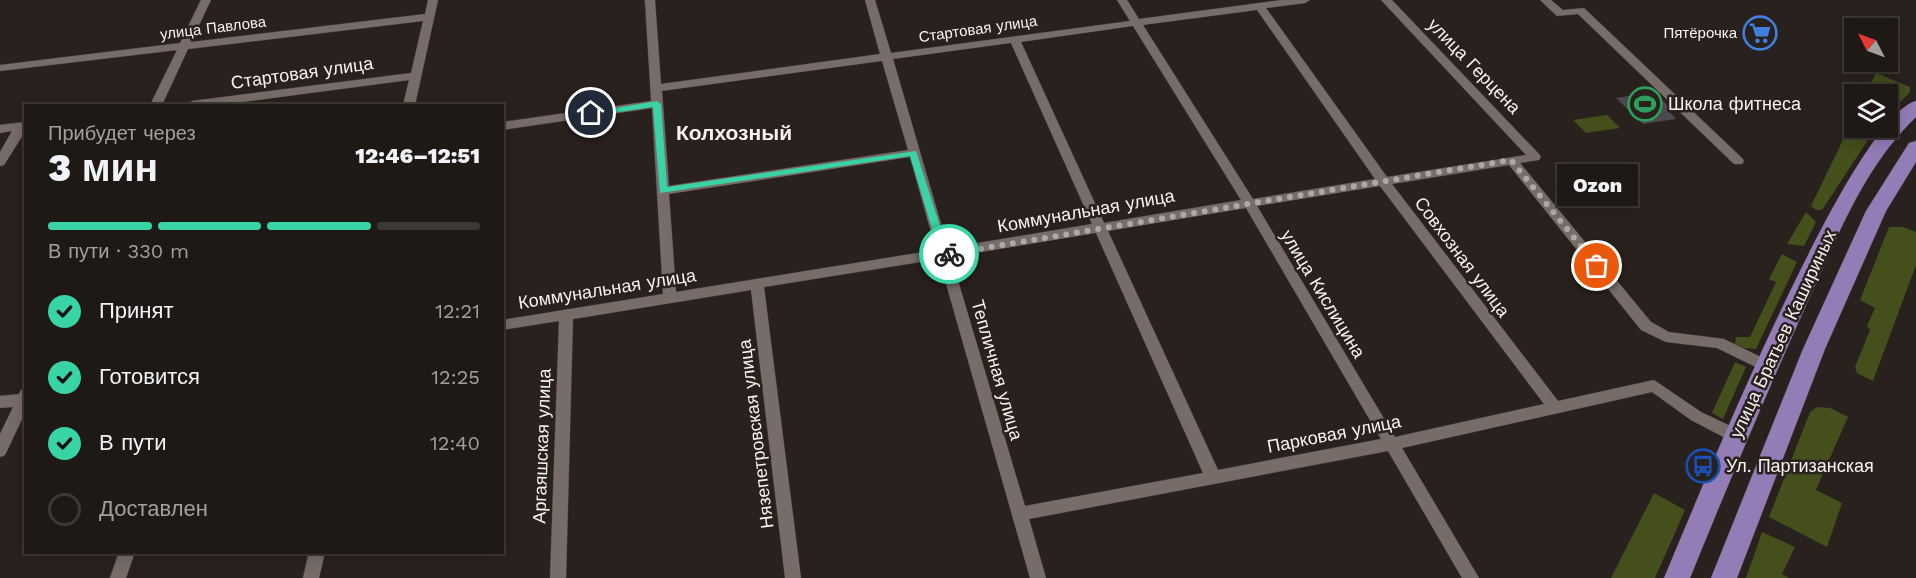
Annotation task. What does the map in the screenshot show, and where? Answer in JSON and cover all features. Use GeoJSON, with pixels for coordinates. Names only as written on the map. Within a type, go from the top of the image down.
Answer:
{"type":"FeatureCollection","features":[{"type":"Feature","properties":{"kind":"main road","name":"улица Братьев Кашириных"},"geometry":{"type":"LineString","coordinates":[[1677,578],[1766,366],[1845,199],[1889,135],[1916,107]]}},
{"type":"Feature","properties":{"kind":"main road","name":"улица Братьев Кашириных"},"geometry":{"type":"LineString","coordinates":[[1724,578],[1823,328],[1875,211],[1916,147]]}},
{"type":"Feature","properties":{"kind":"street"},"geometry":{"type":"LineString","coordinates":[[156,104],[206,0]]}},
{"type":"Feature","properties":{"kind":"street"},"geometry":{"type":"LineString","coordinates":[[409,104],[433,0]]}},
{"type":"Feature","properties":{"kind":"street"},"geometry":{"type":"LineString","coordinates":[[650,0],[670,298]]}},
{"type":"Feature","properties":{"kind":"street","name":"Тепличная улица"},"geometry":{"type":"LineString","coordinates":[[870,0],[1038,578]]}},
{"type":"Feature","properties":{"kind":"street","name":"улица Кислицина"},"geometry":{"type":"LineString","coordinates":[[1122,0],[1134,23],[1248,202],[1471,578]]}},
{"type":"Feature","properties":{"kind":"street","name":"Стартовая улица"},"geometry":{"type":"LineString","coordinates":[[656,88],[1305,0]]}},
{"type":"Feature","properties":{"kind":"street"},"geometry":{"type":"LineString","coordinates":[[1387,1],[1402,0]]}},
{"type":"Feature","properties":{"kind":"street"},"geometry":{"type":"LineString","coordinates":[[1545,0],[1561,14],[1580,10],[1738,161]]}},
{"type":"Feature","properties":{"kind":"street","name":"улица Герцена"},"geometry":{"type":"LineString","coordinates":[[1387,1],[1535,157]]}},
{"type":"Feature","properties":{"kind":"street","name":"Совхозная улица"},"geometry":{"type":"LineString","coordinates":[[1260,7],[1383,181],[1556,409]]}},
{"type":"Feature","properties":{"kind":"street","name":"улица Павлова"},"geometry":{"type":"LineString","coordinates":[[0,69],[429,18]]}},
{"type":"Feature","properties":{"kind":"street"},"geometry":{"type":"LineString","coordinates":[[1015,40],[1213,477]]}},
{"type":"Feature","properties":{"kind":"street","name":"Стартовая улица"},"geometry":{"type":"LineString","coordinates":[[207,104],[281,99],[416,76]]}},
{"type":"Feature","properties":{"kind":"street"},"geometry":{"type":"LineString","coordinates":[[504,126],[657,104]]}},
{"type":"Feature","properties":{"kind":"street"},"geometry":{"type":"LineString","coordinates":[[0,129],[23,126]]}},
{"type":"Feature","properties":{"kind":"street"},"geometry":{"type":"LineString","coordinates":[[0,162],[23,126]]}},
{"type":"Feature","properties":{"kind":"street"},"geometry":{"type":"LineString","coordinates":[[663,191],[913,153]]}},
{"type":"Feature","properties":{"kind":"street","name":"Коммунальная улица"},"geometry":{"type":"LineString","coordinates":[[504,325],[945,255],[1248,202],[1535,157]]}},
{"type":"Feature","properties":{"kind":"street"},"geometry":{"type":"LineString","coordinates":[[1511,160],[1646,326],[1666,337],[1719,343],[1766,366]]}},
{"type":"Feature","properties":{"kind":"street","name":"Нязепетровская улица"},"geometry":{"type":"LineString","coordinates":[[757,285],[793,578]]}},
{"type":"Feature","properties":{"kind":"street","name":"Аргаяшская улица"},"geometry":{"type":"LineString","coordinates":[[558,578],[566,316]]}},
{"type":"Feature","properties":{"kind":"street","name":"Парковая улица"},"geometry":{"type":"LineString","coordinates":[[1019,514],[1391,444],[1654,386],[1696,416],[1736,436]]}},
{"type":"Feature","properties":{"kind":"street"},"geometry":{"type":"LineString","coordinates":[[0,402],[24,397]]}},
{"type":"Feature","properties":{"kind":"street"},"geometry":{"type":"LineString","coordinates":[[0,450],[24,399]]}},
{"type":"Feature","properties":{"kind":"street"},"geometry":{"type":"LineString","coordinates":[[118,578],[126,554]]}},
{"type":"Feature","properties":{"kind":"street"},"geometry":{"type":"LineString","coordinates":[[311,578],[316,554]]}},
{"type":"Feature","properties":{"kind":"green space"},"geometry":{"type":"Polygon","coordinates":[[[1876,73],[1910,87],[1910,92],[1898,105],[1898,84],[1870,84],[1876,73]]]}},
{"type":"Feature","properties":{"kind":"green space"},"geometry":{"type":"Polygon","coordinates":[[[1607,115],[1620,128],[1586,133],[1573,120],[1607,115]]]}},
{"type":"Feature","properties":{"kind":"green space"},"geometry":{"type":"Polygon","coordinates":[[[1844,138],[1869,138],[1822,210],[1816,210],[1811,206],[1844,138]]]}},
{"type":"Feature","properties":{"kind":"green space"},"geometry":{"type":"Polygon","coordinates":[[[1806,212],[1816,222],[1804,246],[1787,244],[1806,212]]]}},
{"type":"Feature","properties":{"kind":"green space"},"geometry":{"type":"Polygon","coordinates":[[[1889,227],[1903,227],[1916,232],[1916,265],[1873,381],[1857,373],[1855,367],[1870,330],[1867,326],[1875,308],[1860,300],[1889,227]]]}},
{"type":"Feature","properties":{"kind":"green space"},"geometry":{"type":"Polygon","coordinates":[[[1782,254],[1797,262],[1756,349],[1744,348],[1735,344],[1736,337],[1750,337],[1776,282],[1769,279],[1782,254]]]}},
{"type":"Feature","properties":{"kind":"green space"},"geometry":{"type":"Polygon","coordinates":[[[1735,362],[1746,367],[1723,419],[1712,413],[1735,362]]]}},
{"type":"Feature","properties":{"kind":"green space"},"geometry":{"type":"Polygon","coordinates":[[[1817,407],[1830,408],[1848,417],[1816,490],[1842,503],[1827,547],[1769,517],[1810,412],[1817,407]]]}},
{"type":"Feature","properties":{"kind":"green space"},"geometry":{"type":"Polygon","coordinates":[[[1654,493],[1685,510],[1655,578],[1611,578],[1654,493]]]}},
{"type":"Feature","properties":{"kind":"green space"},"geometry":{"type":"Polygon","coordinates":[[[1762,532],[1795,547],[1782,574],[1789,578],[1746,578],[1762,532]]]}},
{"type":"Feature","properties":{"kind":"building","name":"Школа фитнеса"},"geometry":{"type":"Polygon","coordinates":[[[1654,92],[1673,111],[1669,111],[1676,119],[1643,124],[1616,98],[1654,92]]]}},
{"type":"Feature","properties":{"kind":"way so far"},"geometry":{"type":"LineString","coordinates":[[949,254],[1248,202],[1511,160],[1597,266]]}},
{"type":"Feature","properties":{"kind":"place","name":"Пятёрочка"},"geometry":{"type":"Point","coordinates":[1760,33]}},
{"type":"Feature","properties":{"kind":"place","name":"Школа фитнеса"},"geometry":{"type":"Point","coordinates":[1645,104]}},
{"type":"Feature","properties":{"kind":"place","name":"Ozon"},"geometry":{"type":"Point","coordinates":[1597,266]}},
{"type":"Feature","properties":{"kind":"place","name":"Ул. Партизанская"},"geometry":{"type":"Point","coordinates":[1703,466]}},
{"type":"Feature","properties":{"kind":"district","name":"Колхозный"},"geometry":{"type":"Point","coordinates":[734,133]}},
{"type":"Feature","properties":{"kind":"route"},"geometry":{"type":"LineString","coordinates":[[591,113],[657,104],[663,191],[913,153],[945,255],[949,254]]}}]}
